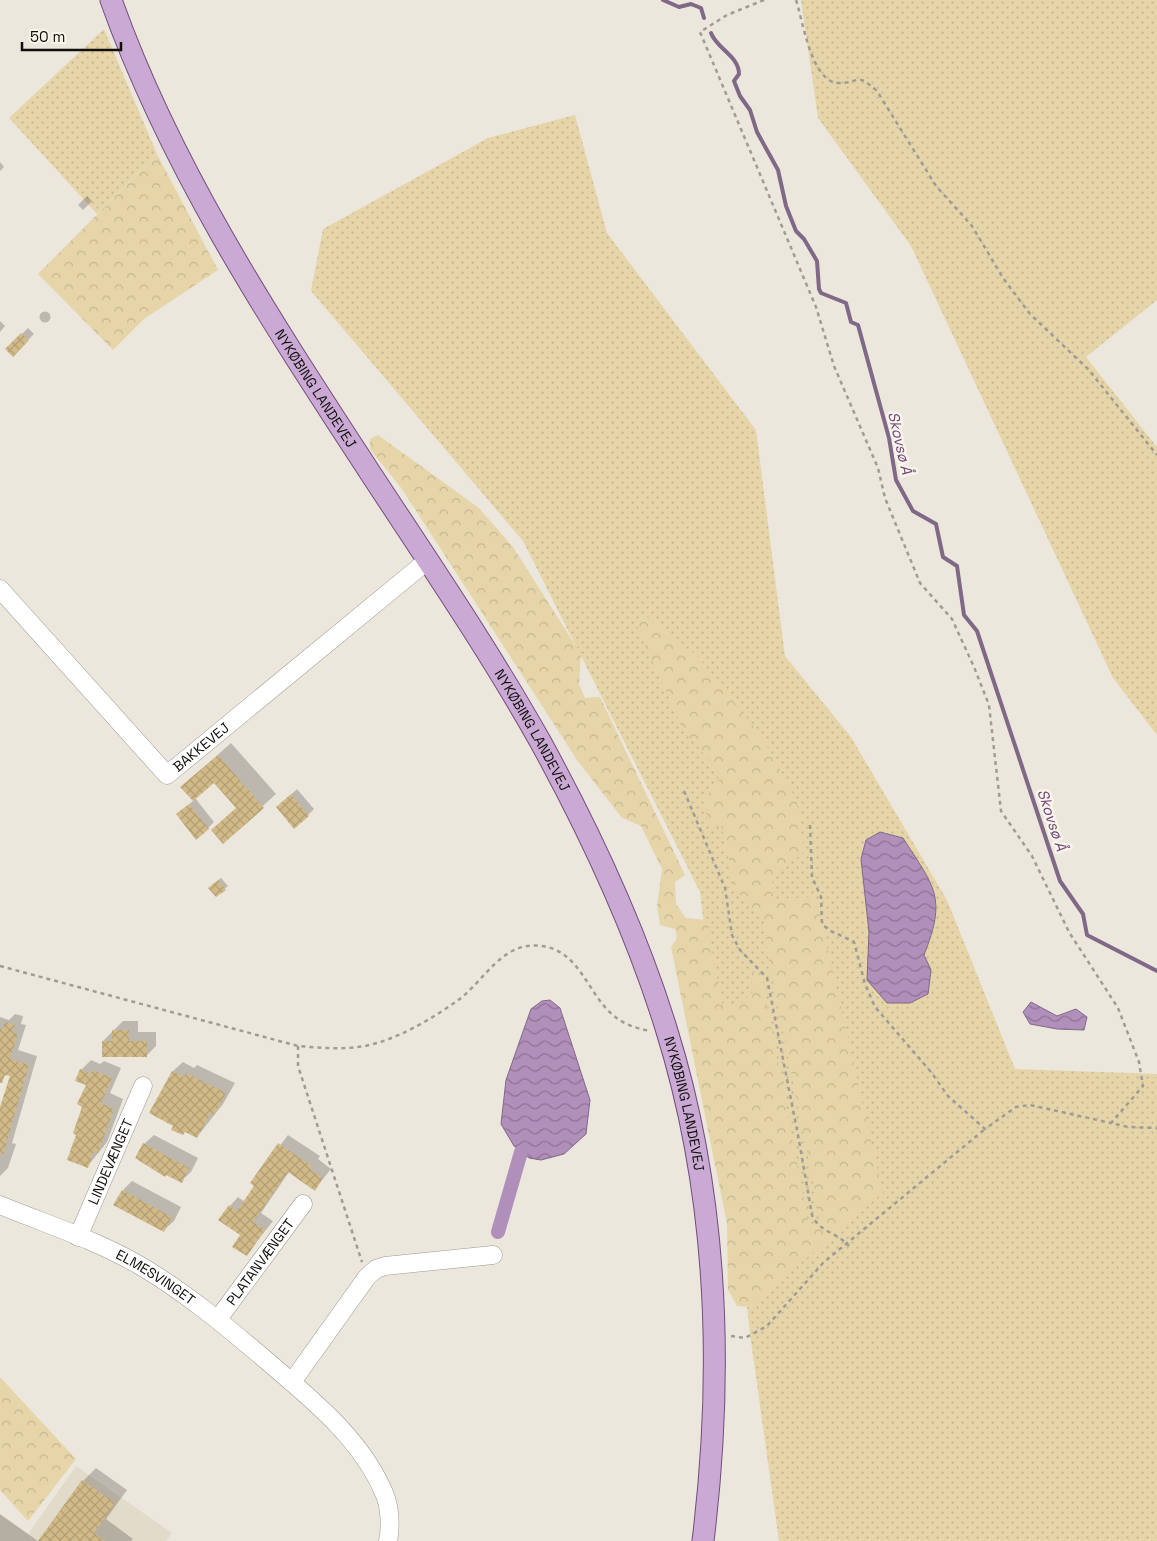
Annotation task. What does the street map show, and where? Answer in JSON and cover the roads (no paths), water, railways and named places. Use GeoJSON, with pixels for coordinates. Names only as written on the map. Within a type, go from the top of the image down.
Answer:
{"type":"FeatureCollection","features":[{"type":"Feature","properties":{"kind":"main road","name":"NYKØBING LANDEVEJ"},"geometry":{"type":"LineString","coordinates":[[111,0],[153,103],[206,210],[264,311],[427,561],[534,731],[580,818],[631,929],[666,1028],[685,1100],[701,1182],[711,1269],[714,1329],[712,1469],[702,1541]]}},
{"type":"Feature","properties":{"kind":"street","name":"BAKKEVEJ"},"geometry":{"type":"LineString","coordinates":[[0,589],[167,775],[427,561]]}},
{"type":"Feature","properties":{"kind":"street","name":"LINDEVÆNGET"},"geometry":{"type":"LineString","coordinates":[[78,1237],[143,1086]]}},
{"type":"Feature","properties":{"kind":"street","name":"PLATANVÆNGET"},"geometry":{"type":"LineString","coordinates":[[218,1319],[303,1204]]}},
{"type":"Feature","properties":{"kind":"street","name":"ELMESVINGET"},"geometry":{"type":"LineString","coordinates":[[0,1206],[78,1237],[139,1265],[218,1319],[292,1382],[339,1427],[366,1460],[385,1494],[391,1529],[388,1541]]}},
{"type":"Feature","properties":{"kind":"street"},"geometry":{"type":"LineString","coordinates":[[292,1382],[367,1277],[376,1270],[386,1266],[493,1255]]}},
{"type":"Feature","properties":{"kind":"water"},"geometry":{"type":"Polygon","coordinates":[[[880,832],[903,838],[923,869],[934,894],[936,906],[935,919],[924,955],[931,970],[928,994],[910,1003],[887,1003],[867,980],[869,932],[861,859],[866,840],[880,832]]]}},
{"type":"Feature","properties":{"kind":"water"},"geometry":{"type":"Polygon","coordinates":[[[550,1000],[560,1008],[590,1100],[586,1134],[564,1154],[541,1160],[529,1158],[514,1146],[501,1124],[506,1080],[531,1009],[542,1001],[550,1000]]]}},
{"type":"Feature","properties":{"kind":"water"},"geometry":{"type":"Polygon","coordinates":[[[1031,1002],[1057,1016],[1076,1009],[1087,1017],[1084,1030],[1057,1029],[1030,1024],[1023,1012],[1031,1002]]]}},
{"type":"Feature","properties":{"kind":"waterway","name":"Skovsø Å"},"geometry":{"type":"LineString","coordinates":[[663,0],[679,7],[691,4],[701,8],[704,18]]}},
{"type":"Feature","properties":{"kind":"waterway","name":"Skovsø Å"},"geometry":{"type":"LineString","coordinates":[[711,33],[718,44],[732,57],[738,68],[739,74],[734,81],[740,96],[750,110],[757,132],[778,170],[786,206],[796,231],[804,239],[817,261],[821,293],[846,303],[851,322],[858,325],[889,438],[896,480],[913,511],[936,524],[943,557],[957,566],[964,615],[977,631],[1060,881],[1083,914],[1087,935],[1157,971]]}},
{"type":"Feature","properties":{"kind":"waterway"},"geometry":{"type":"LineString","coordinates":[[498,1232],[521,1152]]}}]}
